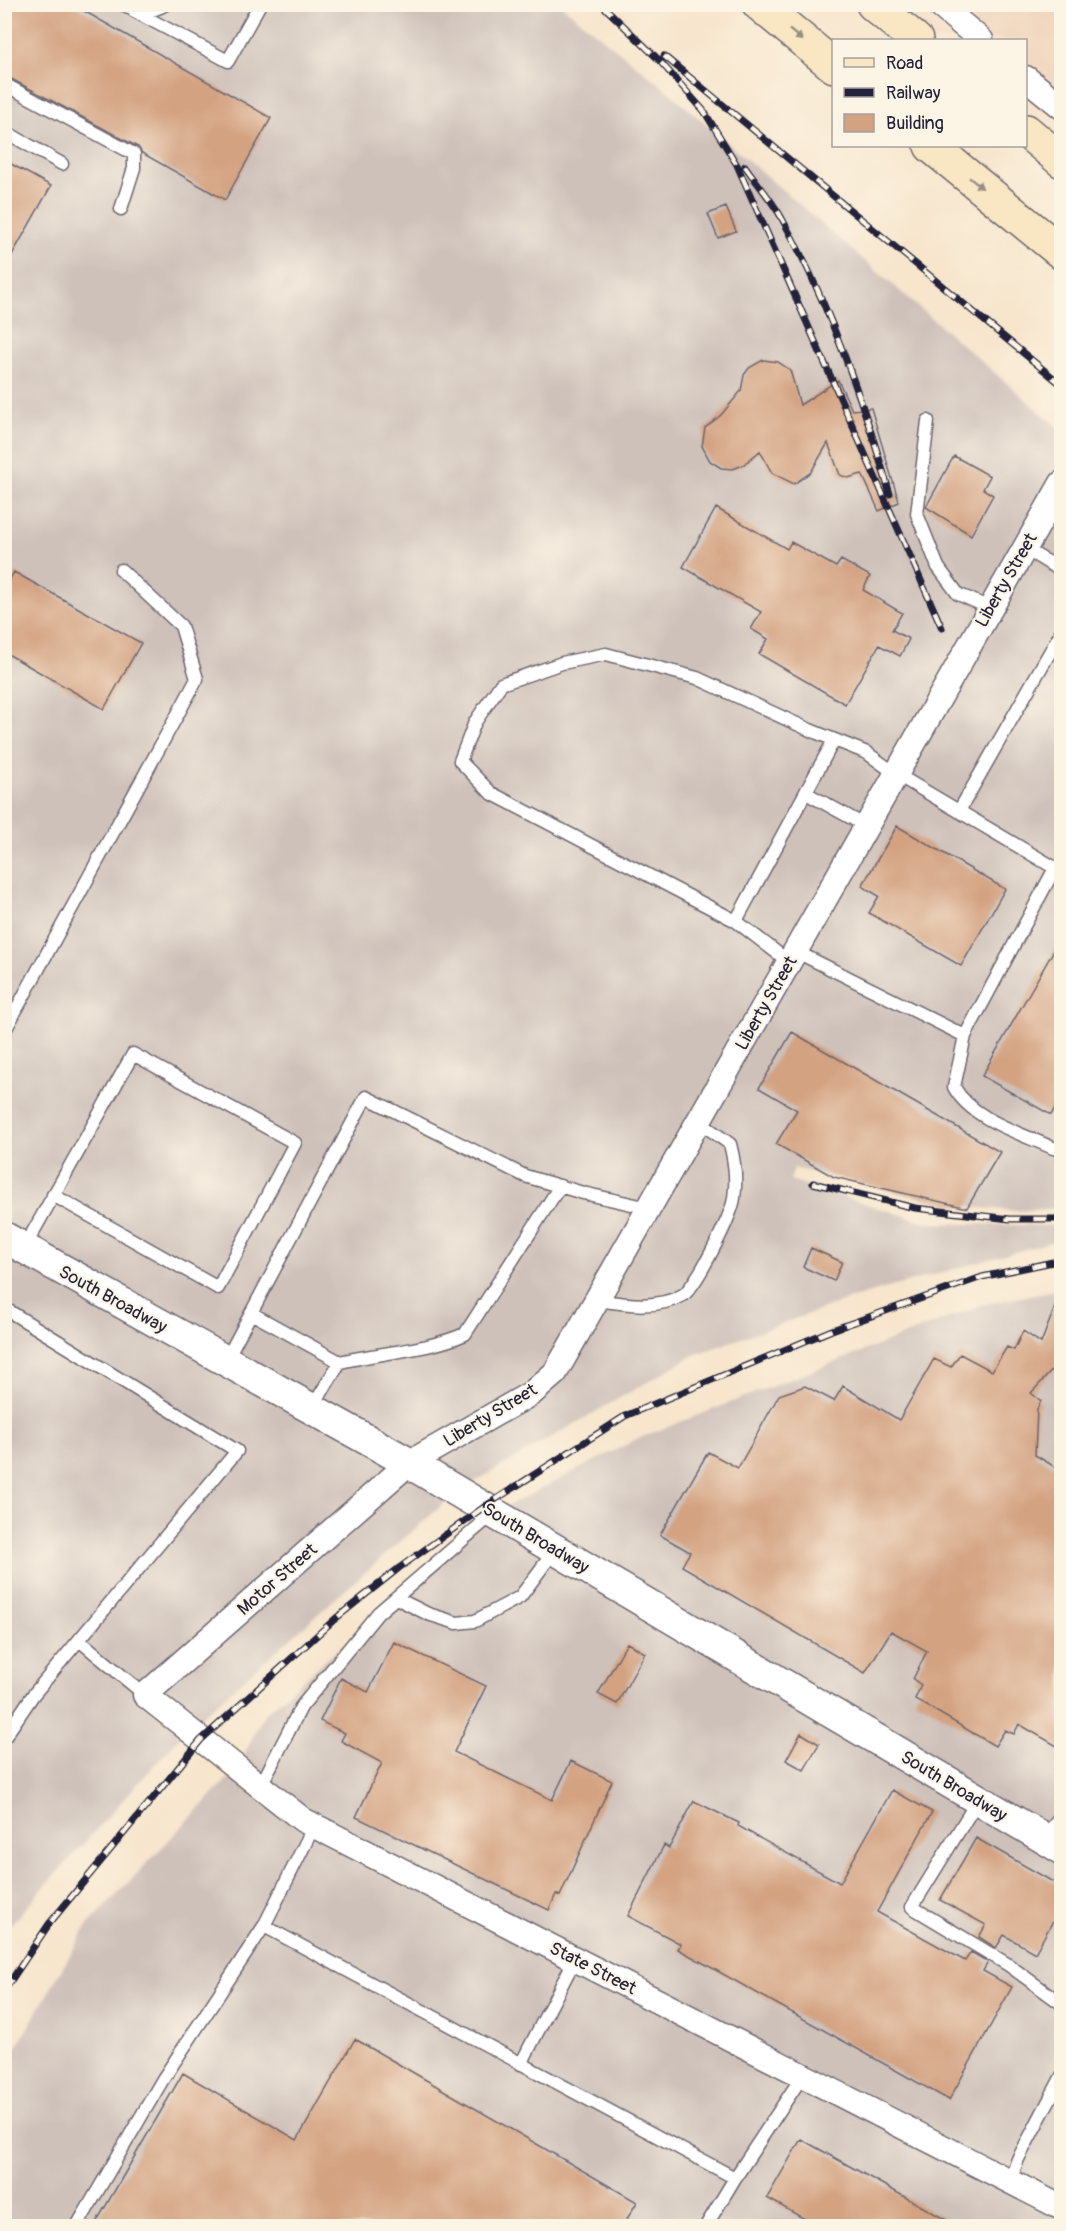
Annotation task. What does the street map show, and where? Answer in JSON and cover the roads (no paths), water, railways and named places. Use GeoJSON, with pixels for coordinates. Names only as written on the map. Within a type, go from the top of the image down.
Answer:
{"type":"FeatureCollection","features":[{"type":"Feature","properties":{"kind":"main road"},"geometry":{"type":"LineString","coordinates":[[759,4],[832,64]]}},
{"type":"Feature","properties":{"kind":"main road"},"geometry":{"type":"LineString","coordinates":[[873,4],[915,39]]}},
{"type":"Feature","properties":{"kind":"main road"},"geometry":{"type":"LineString","coordinates":[[1027,132],[1062,161]]}},
{"type":"Feature","properties":{"kind":"main road"},"geometry":{"type":"LineString","coordinates":[[932,147],[1062,253]]}},
{"type":"Feature","properties":{"kind":"street"},"geometry":{"type":"LineString","coordinates":[[938,4],[980,39]]}},
{"type":"Feature","properties":{"kind":"street"},"geometry":{"type":"LineString","coordinates":[[1027,79],[1062,107]]}},
{"type":"Feature","properties":{"kind":"street","name":"Liberty Street"},"geometry":{"type":"LineString","coordinates":[[409,1463],[532,1393],[555,1374],[1062,483]]}},
{"type":"Feature","properties":{"kind":"street","name":"South Broadway"},"geometry":{"type":"LineString","coordinates":[[14,1243],[409,1463],[1053,1844]]}},
{"type":"Feature","properties":{"kind":"street","name":"Motor Street"},"geometry":{"type":"LineString","coordinates":[[145,1695],[409,1463]]}},
{"type":"Feature","properties":{"kind":"street","name":"State Street"},"geometry":{"type":"LineString","coordinates":[[145,1695],[260,1787],[315,1826],[1062,2208]]}},
{"type":"Feature","properties":{"kind":"lane"},"geometry":{"type":"LineString","coordinates":[[122,4],[228,61],[260,4]]}},
{"type":"Feature","properties":{"kind":"lane"},"geometry":{"type":"LineString","coordinates":[[134,11],[154,10],[166,4]]}},
{"type":"Feature","properties":{"kind":"lane"},"geometry":{"type":"LineString","coordinates":[[4,84],[134,154],[134,168],[121,209]]}},
{"type":"Feature","properties":{"kind":"lane"},"geometry":{"type":"LineString","coordinates":[[4,130],[62,164]]}},
{"type":"Feature","properties":{"kind":"lane"},"geometry":{"type":"LineString","coordinates":[[928,421],[917,514],[938,567],[958,594],[990,608]]}},
{"type":"Feature","properties":{"kind":"lane"},"geometry":{"type":"LineString","coordinates":[[1024,548],[1062,571]]}},
{"type":"Feature","properties":{"kind":"lane"},"geometry":{"type":"LineString","coordinates":[[4,1032],[197,680],[181,626],[121,570]]}},
{"type":"Feature","properties":{"kind":"lane"},"geometry":{"type":"LineString","coordinates":[[959,811],[1062,632]]}},
{"type":"Feature","properties":{"kind":"lane"},"geometry":{"type":"LineString","coordinates":[[964,1036],[792,956],[736,921],[491,793],[460,761],[475,722],[501,684],[562,663],[606,654],[697,678],[867,753],[896,774],[959,811],[1058,862],[964,1036],[954,1087],[962,1101],[998,1123],[1053,1148],[1062,1149]]}},
{"type":"Feature","properties":{"kind":"lane"},"geometry":{"type":"LineString","coordinates":[[736,921],[834,740]]}},
{"type":"Feature","properties":{"kind":"lane"},"geometry":{"type":"LineString","coordinates":[[806,794],[866,826]]}},
{"type":"Feature","properties":{"kind":"lane"},"geometry":{"type":"LineString","coordinates":[[14,1243],[53,1195],[133,1054],[295,1143],[218,1288],[53,1195]]}},
{"type":"Feature","properties":{"kind":"lane"},"geometry":{"type":"LineString","coordinates":[[225,1361],[366,1097],[525,1176],[649,1208]]}},
{"type":"Feature","properties":{"kind":"lane"},"geometry":{"type":"LineString","coordinates":[[597,1300],[655,1304],[683,1295],[697,1281],[734,1202],[737,1173],[730,1144],[698,1121]]}},
{"type":"Feature","properties":{"kind":"lane"},"geometry":{"type":"LineString","coordinates":[[251,1313],[340,1362],[376,1353],[439,1345],[465,1334],[560,1186]]}},
{"type":"Feature","properties":{"kind":"lane"},"geometry":{"type":"LineString","coordinates":[[4,1308],[237,1450],[33,1695],[4,1738]]}},
{"type":"Feature","properties":{"kind":"lane"},"geometry":{"type":"LineString","coordinates":[[311,1409],[340,1362]]}},
{"type":"Feature","properties":{"kind":"lane"},"geometry":{"type":"LineString","coordinates":[[260,1787],[301,1707],[378,1613],[494,1513]]}},
{"type":"Feature","properties":{"kind":"lane"},"geometry":{"type":"LineString","coordinates":[[396,1598],[428,1614],[458,1623],[476,1621],[520,1597],[555,1550]]}},
{"type":"Feature","properties":{"kind":"lane"},"geometry":{"type":"LineString","coordinates":[[79,1640],[145,1695]]}},
{"type":"Feature","properties":{"kind":"lane"},"geometry":{"type":"LineString","coordinates":[[978,1800],[912,1907],[1007,1964],[1062,2004]]}},
{"type":"Feature","properties":{"kind":"lane"},"geometry":{"type":"LineString","coordinates":[[1053,1844],[1062,1815]]}},
{"type":"Feature","properties":{"kind":"lane"},"geometry":{"type":"LineString","coordinates":[[77,2226],[163,2079],[264,1926],[315,1826]]}},
{"type":"Feature","properties":{"kind":"lane"},"geometry":{"type":"LineString","coordinates":[[264,1926],[735,2178]]}},
{"type":"Feature","properties":{"kind":"lane"},"geometry":{"type":"LineString","coordinates":[[521,2064],[575,1959]]}},
{"type":"Feature","properties":{"kind":"lane"},"geometry":{"type":"LineString","coordinates":[[706,2226],[803,2075]]}},
{"type":"Feature","properties":{"kind":"lane"},"geometry":{"type":"LineString","coordinates":[[1010,2181],[1018,2159],[1062,2076]]}},
{"type":"Feature","properties":{"kind":"railway"},"geometry":{"type":"LineString","coordinates":[[601,4],[657,58],[704,111],[737,165],[942,628]]}},
{"type":"Feature","properties":{"kind":"railway"},"geometry":{"type":"LineString","coordinates":[[664,56],[1062,385]]}},
{"type":"Feature","properties":{"kind":"railway"},"geometry":{"type":"LineString","coordinates":[[745,166],[780,215],[814,282],[856,387],[890,494]]}},
{"type":"Feature","properties":{"kind":"railway"},"geometry":{"type":"LineString","coordinates":[[813,1183],[915,1208],[1010,1219],[1062,1219]]}},
{"type":"Feature","properties":{"kind":"railway"},"geometry":{"type":"LineString","coordinates":[[4,1991],[49,1924],[201,1740],[335,1619],[399,1568],[484,1507],[625,1416],[832,1330],[982,1277],[1062,1260]]}}]}
